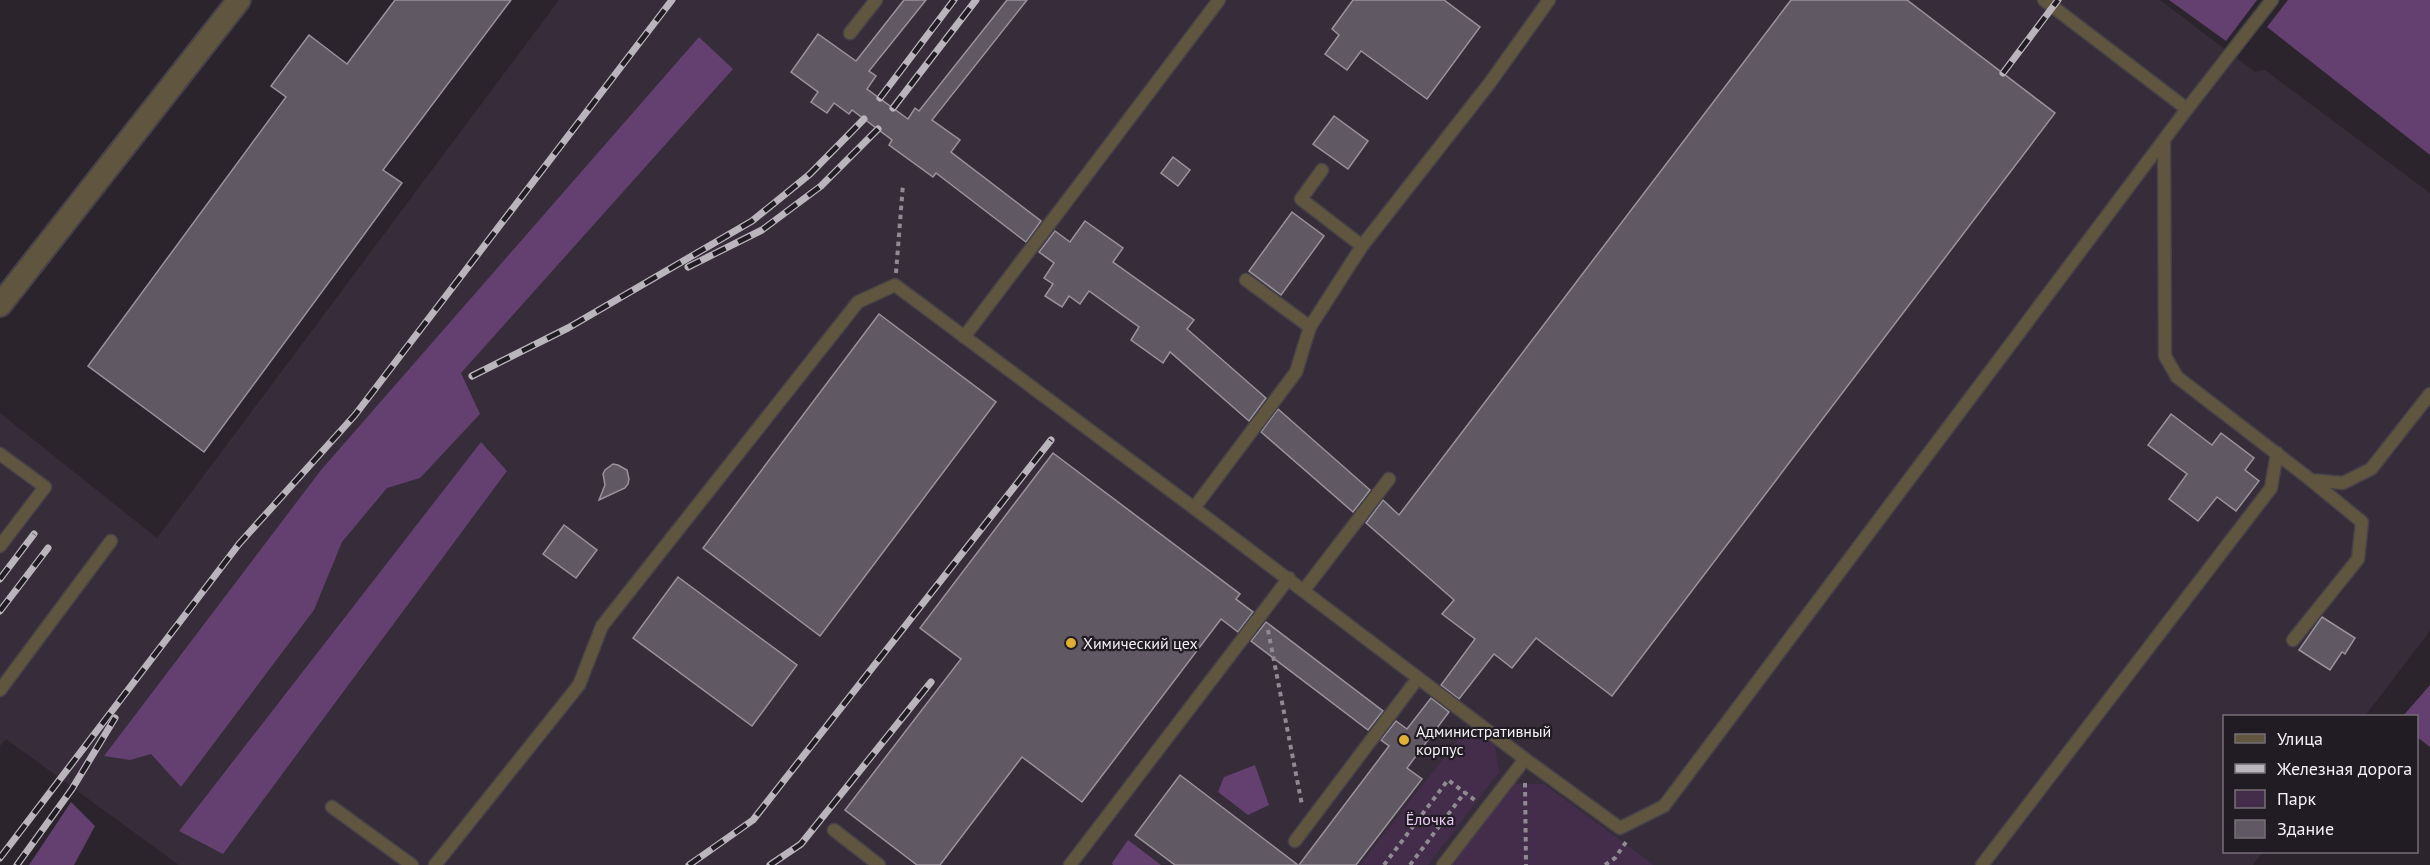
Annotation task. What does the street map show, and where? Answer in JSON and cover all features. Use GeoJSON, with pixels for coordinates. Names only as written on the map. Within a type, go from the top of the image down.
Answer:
{"type":"FeatureCollection","features":[{"type":"Feature","properties":{"kind":"street"},"geometry":{"type":"LineString","coordinates":[[0,304],[239,0]]}},
{"type":"Feature","properties":{"kind":"lane"},"geometry":{"type":"LineString","coordinates":[[850,33],[876,0]]}},
{"type":"Feature","properties":{"kind":"lane"},"geometry":{"type":"LineString","coordinates":[[964,337],[1219,0]]}},
{"type":"Feature","properties":{"kind":"lane"},"geometry":{"type":"LineString","coordinates":[[1194,508],[1296,372],[1310,327],[1362,246],[1489,84],[1550,0]]}},
{"type":"Feature","properties":{"kind":"lane"},"geometry":{"type":"LineString","coordinates":[[2044,0],[2187,109]]}},
{"type":"Feature","properties":{"kind":"lane"},"geometry":{"type":"LineString","coordinates":[[435,865],[579,685],[602,626],[835,330],[858,302],[895,285],[1620,828],[1664,806],[2187,109],[2272,0]]}},
{"type":"Feature","properties":{"kind":"lane"},"geometry":{"type":"LineString","coordinates":[[2164,140],[2165,356],[2176,377],[2312,480],[2362,522],[2358,559],[2293,640]]}},
{"type":"Feature","properties":{"kind":"lane"},"geometry":{"type":"LineString","coordinates":[[1323,170],[1301,199],[1362,246]]}},
{"type":"Feature","properties":{"kind":"lane"},"geometry":{"type":"LineString","coordinates":[[1246,280],[1310,327]]}},
{"type":"Feature","properties":{"kind":"lane"},"geometry":{"type":"LineString","coordinates":[[2312,480],[2343,483],[2372,470],[2430,394]]}},
{"type":"Feature","properties":{"kind":"lane"},"geometry":{"type":"LineString","coordinates":[[1982,865],[2271,488],[2277,453]]}},
{"type":"Feature","properties":{"kind":"lane"},"geometry":{"type":"LineString","coordinates":[[0,454],[45,487],[0,546]]}},
{"type":"Feature","properties":{"kind":"lane"},"geometry":{"type":"LineString","coordinates":[[1304,590],[1389,479]]}},
{"type":"Feature","properties":{"kind":"lane"},"geometry":{"type":"LineString","coordinates":[[0,690],[111,541]]}},
{"type":"Feature","properties":{"kind":"lane"},"geometry":{"type":"LineString","coordinates":[[1070,865],[1288,579]]}},
{"type":"Feature","properties":{"kind":"lane"},"geometry":{"type":"LineString","coordinates":[[1295,841],[1418,678]]}},
{"type":"Feature","properties":{"kind":"lane"},"geometry":{"type":"LineString","coordinates":[[1443,865],[1525,759]]}},
{"type":"Feature","properties":{"kind":"lane"},"geometry":{"type":"LineString","coordinates":[[332,807],[412,865]]}},
{"type":"Feature","properties":{"kind":"lane"},"geometry":{"type":"LineString","coordinates":[[834,830],[879,865]]}},
{"type":"Feature","properties":{"kind":"path"},"geometry":{"type":"LineString","coordinates":[[895,285],[903,184]]}},
{"type":"Feature","properties":{"kind":"path"},"geometry":{"type":"LineString","coordinates":[[1264,611],[1306,827]]}},
{"type":"Feature","properties":{"kind":"path"},"geometry":{"type":"LineString","coordinates":[[1525,759],[1526,865]]}},
{"type":"Feature","properties":{"kind":"path"},"geometry":{"type":"LineString","coordinates":[[1384,865],[1448,780],[1486,809]]}},
{"type":"Feature","properties":{"kind":"path"},"geometry":{"type":"LineString","coordinates":[[1410,865],[1465,792]]}},
{"type":"Feature","properties":{"kind":"path"},"geometry":{"type":"LineString","coordinates":[[1605,865],[1615,858],[1626,842],[1620,828]]}},
{"type":"Feature","properties":{"kind":"shaded area"},"geometry":{"type":"Polygon","coordinates":[[[559,0],[2160,0],[2255,72],[2265,70],[2430,193],[2430,631],[2366,715],[2223,715],[2223,853],[2262,853],[2253,865],[179,865],[6,739],[0,746],[0,413],[157,538],[559,0]]]}},
{"type":"Feature","properties":{"kind":"shaded area"},"geometry":{"type":"Polygon","coordinates":[[[2169,0],[2257,0],[2226,41],[2169,0]]]}},
{"type":"Feature","properties":{"kind":"shaded area"},"geometry":{"type":"Polygon","coordinates":[[[2288,0],[2430,0],[2430,155],[2267,27],[2288,0]]]}},
{"type":"Feature","properties":{"kind":"shaded area"},"geometry":{"type":"Polygon","coordinates":[[[699,37],[733,69],[461,373],[480,414],[420,478],[387,488],[342,542],[314,610],[181,787],[151,754],[130,760],[104,756],[321,470],[699,37]]]}},
{"type":"Feature","properties":{"kind":"shaded area"},"geometry":{"type":"Polygon","coordinates":[[[481,442],[507,471],[223,854],[179,831],[481,442]]]}},
{"type":"Feature","properties":{"kind":"shaded area"},"geometry":{"type":"Polygon","coordinates":[[[2430,685],[2430,747],[2418,738],[2418,715],[2404,715],[2430,685]]]}},
{"type":"Feature","properties":{"kind":"shaded area"},"geometry":{"type":"Polygon","coordinates":[[[1255,765],[1269,805],[1248,815],[1218,792],[1224,777],[1255,765]]]}},
{"type":"Feature","properties":{"kind":"shaded area"},"geometry":{"type":"Polygon","coordinates":[[[71,802],[95,826],[74,865],[29,865],[71,802]]]}},
{"type":"Feature","properties":{"kind":"shaded area"},"geometry":{"type":"Polygon","coordinates":[[[1128,840],[1161,865],[1113,865],[1112,863],[1128,840]]]}},
{"type":"Feature","properties":{"kind":"green space","name":"Ёлочка"},"geometry":{"type":"Polygon","coordinates":[[[1468,727],[1495,746],[1499,772],[1428,865],[1360,865],[1468,727]]]}},
{"type":"Feature","properties":{"kind":"green space"},"geometry":{"type":"Polygon","coordinates":[[[1513,784],[1544,784],[1654,865],[1451,865],[1513,784]]]}},
{"type":"Feature","properties":{"kind":"building"},"geometry":{"type":"Polygon","coordinates":[[[395,0],[511,0],[383,170],[402,183],[204,452],[88,366],[286,97],[271,86],[309,35],[347,64],[395,0]]]}},
{"type":"Feature","properties":{"kind":"building"},"geometry":{"type":"Polygon","coordinates":[[[904,0],[926,0],[869,71],[876,76],[867,89],[908,119],[915,108],[919,111],[1007,0],[1027,0],[932,120],[960,140],[951,152],[1041,221],[1026,242],[936,173],[933,177],[889,145],[892,140],[852,110],[849,114],[834,103],[827,113],[811,102],[818,92],[791,72],[818,34],[856,61],[904,0]]]}},
{"type":"Feature","properties":{"kind":"building"},"geometry":{"type":"Polygon","coordinates":[[[1353,0],[1444,0],[1480,27],[1427,99],[1361,51],[1347,70],[1325,54],[1339,35],[1332,29],[1353,0]]]}},
{"type":"Feature","properties":{"kind":"building"},"geometry":{"type":"Polygon","coordinates":[[[1791,0],[1907,0],[2055,113],[1612,696],[1536,638],[1512,668],[1494,654],[1459,699],[1441,685],[1475,639],[1442,614],[1454,600],[1366,523],[1383,500],[1399,515],[1791,0]]]}},
{"type":"Feature","properties":{"kind":"building"},"geometry":{"type":"Polygon","coordinates":[[[1334,116],[1368,141],[1348,169],[1313,144],[1334,116]]]}},
{"type":"Feature","properties":{"kind":"building"},"geometry":{"type":"Polygon","coordinates":[[[1173,157],[1190,170],[1178,186],[1161,173],[1173,157]]]}},
{"type":"Feature","properties":{"kind":"building"},"geometry":{"type":"Polygon","coordinates":[[[1292,212],[1324,236],[1281,295],[1249,271],[1292,212]]]}},
{"type":"Feature","properties":{"kind":"building"},"geometry":{"type":"Polygon","coordinates":[[[1085,221],[1123,248],[1113,262],[1194,320],[1187,329],[1266,398],[1249,421],[1170,352],[1163,363],[1131,340],[1139,327],[1089,291],[1080,304],[1069,296],[1062,307],[1045,296],[1053,284],[1044,278],[1054,263],[1039,252],[1055,231],[1070,242],[1085,221]]]}},
{"type":"Feature","properties":{"kind":"building"},"geometry":{"type":"Polygon","coordinates":[[[879,314],[996,402],[820,636],[703,548],[879,314]]]}},
{"type":"Feature","properties":{"kind":"building"},"geometry":{"type":"Polygon","coordinates":[[[1278,409],[1370,490],[1353,512],[1261,432],[1278,409]]]}},
{"type":"Feature","properties":{"kind":"building"},"geometry":{"type":"Polygon","coordinates":[[[2171,414],[2212,445],[2221,433],[2254,458],[2245,470],[2259,481],[2236,511],[2217,497],[2198,521],[2169,499],[2187,474],[2148,445],[2171,414]]]}},
{"type":"Feature","properties":{"kind":"building","name":"Химический цех"},"geometry":{"type":"Polygon","coordinates":[[[1053,453],[1240,594],[1236,599],[1253,612],[1238,632],[1221,619],[1082,802],[1022,757],[940,865],[917,865],[845,810],[961,659],[920,628],[1053,453]]]}},
{"type":"Feature","properties":{"kind":"building"},"geometry":{"type":"Polygon","coordinates":[[[613,464],[627,470],[628,484],[625,488],[599,500],[605,485],[603,474],[613,464]]]}},
{"type":"Feature","properties":{"kind":"building"},"geometry":{"type":"Polygon","coordinates":[[[564,525],[597,550],[576,578],[543,554],[564,525]]]}},
{"type":"Feature","properties":{"kind":"building"},"geometry":{"type":"Polygon","coordinates":[[[678,577],[797,665],[752,726],[633,638],[678,577]]]}},
{"type":"Feature","properties":{"kind":"building"},"geometry":{"type":"Polygon","coordinates":[[[2322,617],[2355,638],[2345,654],[2342,652],[2330,670],[2299,650],[2322,617]]]}},
{"type":"Feature","properties":{"kind":"building"},"geometry":{"type":"Polygon","coordinates":[[[1266,622],[1383,711],[1368,730],[1251,641],[1266,622]]]}},
{"type":"Feature","properties":{"kind":"building"},"geometry":{"type":"Polygon","coordinates":[[[1431,698],[1449,712],[1407,768],[1422,779],[1356,865],[1299,865],[1389,746],[1381,740],[1396,721],[1407,729],[1431,698]]]}},
{"type":"Feature","properties":{"kind":"building"},"geometry":{"type":"Polygon","coordinates":[[[1180,775],[1298,865],[1175,865],[1135,835],[1180,775]]]}},
{"type":"Feature","properties":{"kind":"railway"},"geometry":{"type":"LineString","coordinates":[[0,858],[239,544],[355,415],[672,0]]}},
{"type":"Feature","properties":{"kind":"railway"},"geometry":{"type":"LineString","coordinates":[[880,98],[954,0]]}},
{"type":"Feature","properties":{"kind":"railway"},"geometry":{"type":"LineString","coordinates":[[893,108],[976,0]]}},
{"type":"Feature","properties":{"kind":"railway"},"geometry":{"type":"LineString","coordinates":[[2003,73],[2058,0]]}},
{"type":"Feature","properties":{"kind":"railway"},"geometry":{"type":"LineString","coordinates":[[472,376],[568,328],[752,221],[810,174],[864,119]]}},
{"type":"Feature","properties":{"kind":"railway"},"geometry":{"type":"LineString","coordinates":[[688,267],[762,230],[821,186],[878,129]]}},
{"type":"Feature","properties":{"kind":"railway"},"geometry":{"type":"LineString","coordinates":[[689,865],[753,820],[1051,440]]}},
{"type":"Feature","properties":{"kind":"railway"},"geometry":{"type":"LineString","coordinates":[[0,579],[34,534]]}},
{"type":"Feature","properties":{"kind":"railway"},"geometry":{"type":"LineString","coordinates":[[0,611],[48,548]]}},
{"type":"Feature","properties":{"kind":"railway"},"geometry":{"type":"LineString","coordinates":[[770,865],[801,844],[931,682]]}},
{"type":"Feature","properties":{"kind":"railway"},"geometry":{"type":"LineString","coordinates":[[17,865],[72,789],[115,718]]}},
{"type":"Feature","properties":{"kind":"place","name":"Химический цех"},"geometry":{"type":"Point","coordinates":[1071,643]}},
{"type":"Feature","properties":{"kind":"place","name":"Административный корпус"},"geometry":{"type":"Point","coordinates":[1404,740]}}]}
